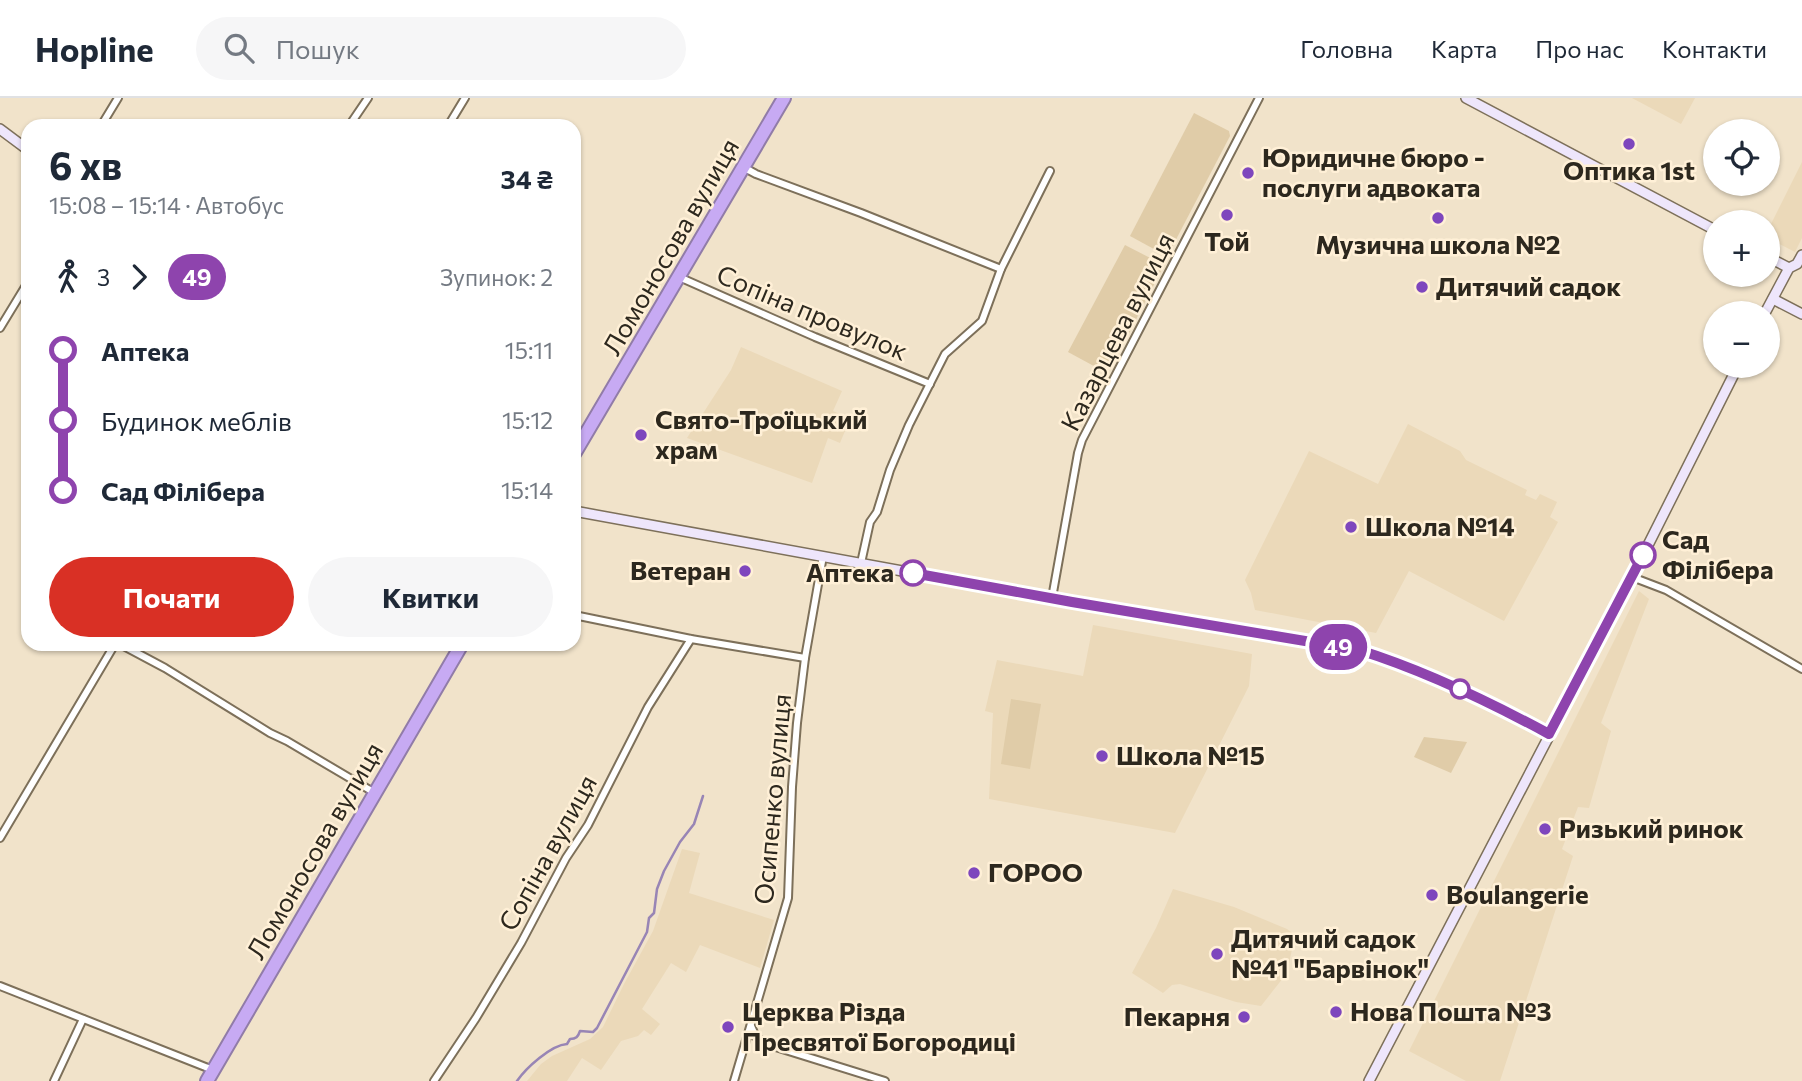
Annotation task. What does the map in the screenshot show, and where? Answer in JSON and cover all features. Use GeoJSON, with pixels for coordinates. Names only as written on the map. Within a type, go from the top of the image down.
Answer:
{"type":"FeatureCollection","features":[{"type":"Feature","properties":{"kind":"highway","name":"Ломоносова вулиця"},"geometry":{"type":"LineString","coordinates":[[581,442],[784,98]]}},
{"type":"Feature","properties":{"kind":"highway","name":"Ломоносова вулиця"},"geometry":{"type":"LineString","coordinates":[[210,1078],[458,651]]}},
{"type":"Feature","properties":{"kind":"main road"},"geometry":{"type":"LineString","coordinates":[[1466,98],[1703,224]]}},
{"type":"Feature","properties":{"kind":"main road"},"geometry":{"type":"LineString","coordinates":[[0,129],[21,145]]}},
{"type":"Feature","properties":{"kind":"main road"},"geometry":{"type":"LineString","coordinates":[[1802,254],[1797,264],[1789,268],[1773,299],[1802,314]]}},
{"type":"Feature","properties":{"kind":"main road"},"geometry":{"type":"LineString","coordinates":[[1780,263],[1789,268]]}},
{"type":"Feature","properties":{"kind":"main road"},"geometry":{"type":"LineString","coordinates":[[1369,1081],[1632,577],[1732,378]]}},
{"type":"Feature","properties":{"kind":"main road"},"geometry":{"type":"LineString","coordinates":[[581,512],[1052,598],[1359,650],[1449,683],[1549,734]]}},
{"type":"Feature","properties":{"kind":"street"},"geometry":{"type":"LineString","coordinates":[[105,119],[118,98]]}},
{"type":"Feature","properties":{"kind":"street"},"geometry":{"type":"LineString","coordinates":[[354,119],[368,98]]}},
{"type":"Feature","properties":{"kind":"street"},"geometry":{"type":"LineString","coordinates":[[452,119],[466,98]]}},
{"type":"Feature","properties":{"kind":"street","name":"Казарцева вулиця"},"geometry":{"type":"LineString","coordinates":[[1052,598],[1082,440],[1259,98]]}},
{"type":"Feature","properties":{"kind":"street"},"geometry":{"type":"LineString","coordinates":[[743,167],[1001,269]]}},
{"type":"Feature","properties":{"kind":"street"},"geometry":{"type":"LineString","coordinates":[[861,563],[870,522],[877,512],[890,470],[909,425],[945,354],[982,321],[1001,269],[1050,171]]}},
{"type":"Feature","properties":{"kind":"street","name":"Сопіна провулок"},"geometry":{"type":"LineString","coordinates":[[679,277],[930,384]]}},
{"type":"Feature","properties":{"kind":"street"},"geometry":{"type":"LineString","coordinates":[[0,328],[21,294]]}},
{"type":"Feature","properties":{"kind":"street","name":"Осипенко вулиця"},"geometry":{"type":"LineString","coordinates":[[734,1081],[788,898],[797,723],[823,556]]}},
{"type":"Feature","properties":{"kind":"street"},"geometry":{"type":"LineString","coordinates":[[1632,577],[1666,590],[1802,669]]}},
{"type":"Feature","properties":{"kind":"street"},"geometry":{"type":"LineString","coordinates":[[581,616],[691,639],[805,658]]}},
{"type":"Feature","properties":{"kind":"street","name":"Сопіна вулиця"},"geometry":{"type":"LineString","coordinates":[[434,1081],[521,943],[566,858],[587,825],[648,707],[691,639]]}},
{"type":"Feature","properties":{"kind":"street"},"geometry":{"type":"LineString","coordinates":[[0,838],[114,651]]}},
{"type":"Feature","properties":{"kind":"street"},"geometry":{"type":"LineString","coordinates":[[132,651],[375,793]]}},
{"type":"Feature","properties":{"kind":"street"},"geometry":{"type":"LineString","coordinates":[[0,986],[83,1018],[210,1078]]}},
{"type":"Feature","properties":{"kind":"street"},"geometry":{"type":"LineString","coordinates":[[54,1081],[83,1018]]}},
{"type":"Feature","properties":{"kind":"street"},"geometry":{"type":"LineString","coordinates":[[751,1026],[756,1037],[765,1044],[885,1081]]}},
{"type":"Feature","properties":{"kind":"shaded area"},"geometry":{"type":"Polygon","coordinates":[[[1632,98],[1695,98],[1681,124],[1632,98]]]}},
{"type":"Feature","properties":{"kind":"shaded area"},"geometry":{"type":"Polygon","coordinates":[[[1194,113],[1229,131],[1230,136],[1170,251],[1163,254],[1130,236],[1194,113]]]}},
{"type":"Feature","properties":{"kind":"shaded area"},"geometry":{"type":"Polygon","coordinates":[[[1802,162],[1802,238],[1795,252],[1780,244],[1778,210],[1802,162]]]}},
{"type":"Feature","properties":{"kind":"shaded area"},"geometry":{"type":"Polygon","coordinates":[[[1125,245],[1160,263],[1162,269],[1111,368],[1103,371],[1068,352],[1125,245]]]}},
{"type":"Feature","properties":{"kind":"shaded area"},"geometry":{"type":"Polygon","coordinates":[[[741,347],[842,391],[833,411],[850,419],[840,443],[828,438],[812,483],[687,438],[731,370],[741,347]]]}},
{"type":"Feature","properties":{"kind":"shaded area","name":"Школа №14"},"geometry":{"type":"Polygon","coordinates":[[[1408,424],[1460,451],[1466,460],[1527,490],[1525,495],[1536,500],[1540,494],[1557,502],[1550,517],[1558,522],[1504,621],[1409,571],[1376,633],[1255,610],[1245,580],[1309,451],[1378,484],[1408,424]]]}},
{"type":"Feature","properties":{"kind":"shaded area","name":"Ризький ринок"},"geometry":{"type":"Polygon","coordinates":[[[1639,591],[1649,599],[1601,723],[1611,731],[1589,808],[1578,807],[1562,849],[1573,856],[1500,1081],[1466,1081],[1409,1051],[1639,591]]]}},
{"type":"Feature","properties":{"kind":"shaded area","name":"Школа №15"},"geometry":{"type":"Polygon","coordinates":[[[1093,625],[1252,654],[1249,686],[1175,833],[989,799],[993,713],[985,711],[997,660],[1083,676],[1093,625]]]}},
{"type":"Feature","properties":{"kind":"shaded area"},"geometry":{"type":"Polygon","coordinates":[[[1011,699],[1041,704],[1030,769],[1001,764],[1011,699]]]}},
{"type":"Feature","properties":{"kind":"shaded area"},"geometry":{"type":"Polygon","coordinates":[[[1424,737],[1467,742],[1451,773],[1414,757],[1424,737]]]}},
{"type":"Feature","properties":{"kind":"shaded area"},"geometry":{"type":"Polygon","coordinates":[[[682,849],[700,853],[689,893],[774,920],[760,968],[700,945],[686,972],[671,963],[642,1009],[660,1024],[651,1035],[644,1030],[638,1036],[621,1041],[601,1070],[582,1058],[567,1081],[527,1081],[541,1064],[552,1056],[590,1039],[603,1027],[653,931],[682,849]]]}},
{"type":"Feature","properties":{"kind":"shaded area","name":"Дитячий садок №41 \"Барвінок\""},"geometry":{"type":"Polygon","coordinates":[[[1173,889],[1234,907],[1287,929],[1295,935],[1287,973],[1261,1006],[1236,1002],[1180,984],[1172,985],[1163,993],[1132,973],[1173,889]]]}},
{"type":"Feature","properties":{"kind":"waterway"},"geometry":{"type":"LineString","coordinates":[[517,1081],[533,1064],[547,1053],[567,1044],[580,1031],[593,1032],[597,1028],[647,932],[664,871],[680,842],[694,824],[703,796]]}},
{"type":"Feature","properties":{"kind":"bus line","name":"49"},"geometry":{"type":"LineString","coordinates":[[913,573],[1359,650],[1449,683],[1549,734],[1643,555]]}},
{"type":"Feature","properties":{"kind":"place","name":"Оптика 1st"},"geometry":{"type":"Point","coordinates":[1629,144]}},
{"type":"Feature","properties":{"kind":"place","name":"Юридичне бюро - послуги адвоката"},"geometry":{"type":"Point","coordinates":[1248,173]}},
{"type":"Feature","properties":{"kind":"place","name":"Той"},"geometry":{"type":"Point","coordinates":[1227,215]}},
{"type":"Feature","properties":{"kind":"place","name":"Музична школа №2"},"geometry":{"type":"Point","coordinates":[1438,218]}},
{"type":"Feature","properties":{"kind":"place","name":"Дитячий садок"},"geometry":{"type":"Point","coordinates":[1422,287]}},
{"type":"Feature","properties":{"kind":"place","name":"Свято-Троїцький храм"},"geometry":{"type":"Point","coordinates":[641,435]}},
{"type":"Feature","properties":{"kind":"place","name":"Школа №14"},"geometry":{"type":"Point","coordinates":[1351,527]}},
{"type":"Feature","properties":{"kind":"place","name":"Сад Філібера"},"geometry":{"type":"Point","coordinates":[1643,555]}},
{"type":"Feature","properties":{"kind":"place","name":"Ветеран"},"geometry":{"type":"Point","coordinates":[745,571]}},
{"type":"Feature","properties":{"kind":"place","name":"Аптека"},"geometry":{"type":"Point","coordinates":[913,573]}},
{"type":"Feature","properties":{"kind":"place","name":"Школа №15"},"geometry":{"type":"Point","coordinates":[1102,756]}},
{"type":"Feature","properties":{"kind":"place","name":"Ризький ринок"},"geometry":{"type":"Point","coordinates":[1545,829]}},
{"type":"Feature","properties":{"kind":"place","name":"ГОРОО"},"geometry":{"type":"Point","coordinates":[974,873]}},
{"type":"Feature","properties":{"kind":"place","name":"Boulangerie"},"geometry":{"type":"Point","coordinates":[1432,895]}},
{"type":"Feature","properties":{"kind":"place","name":"Дитячий садок №41 \"Барвінок\""},"geometry":{"type":"Point","coordinates":[1217,954]}},
{"type":"Feature","properties":{"kind":"place","name":"Нова Пошта №3"},"geometry":{"type":"Point","coordinates":[1336,1012]}},
{"type":"Feature","properties":{"kind":"place","name":"Пекарня"},"geometry":{"type":"Point","coordinates":[1244,1017]}},
{"type":"Feature","properties":{"kind":"place","name":"Церква Різда Пресвятої Богородиці"},"geometry":{"type":"Point","coordinates":[728,1027]}}]}
